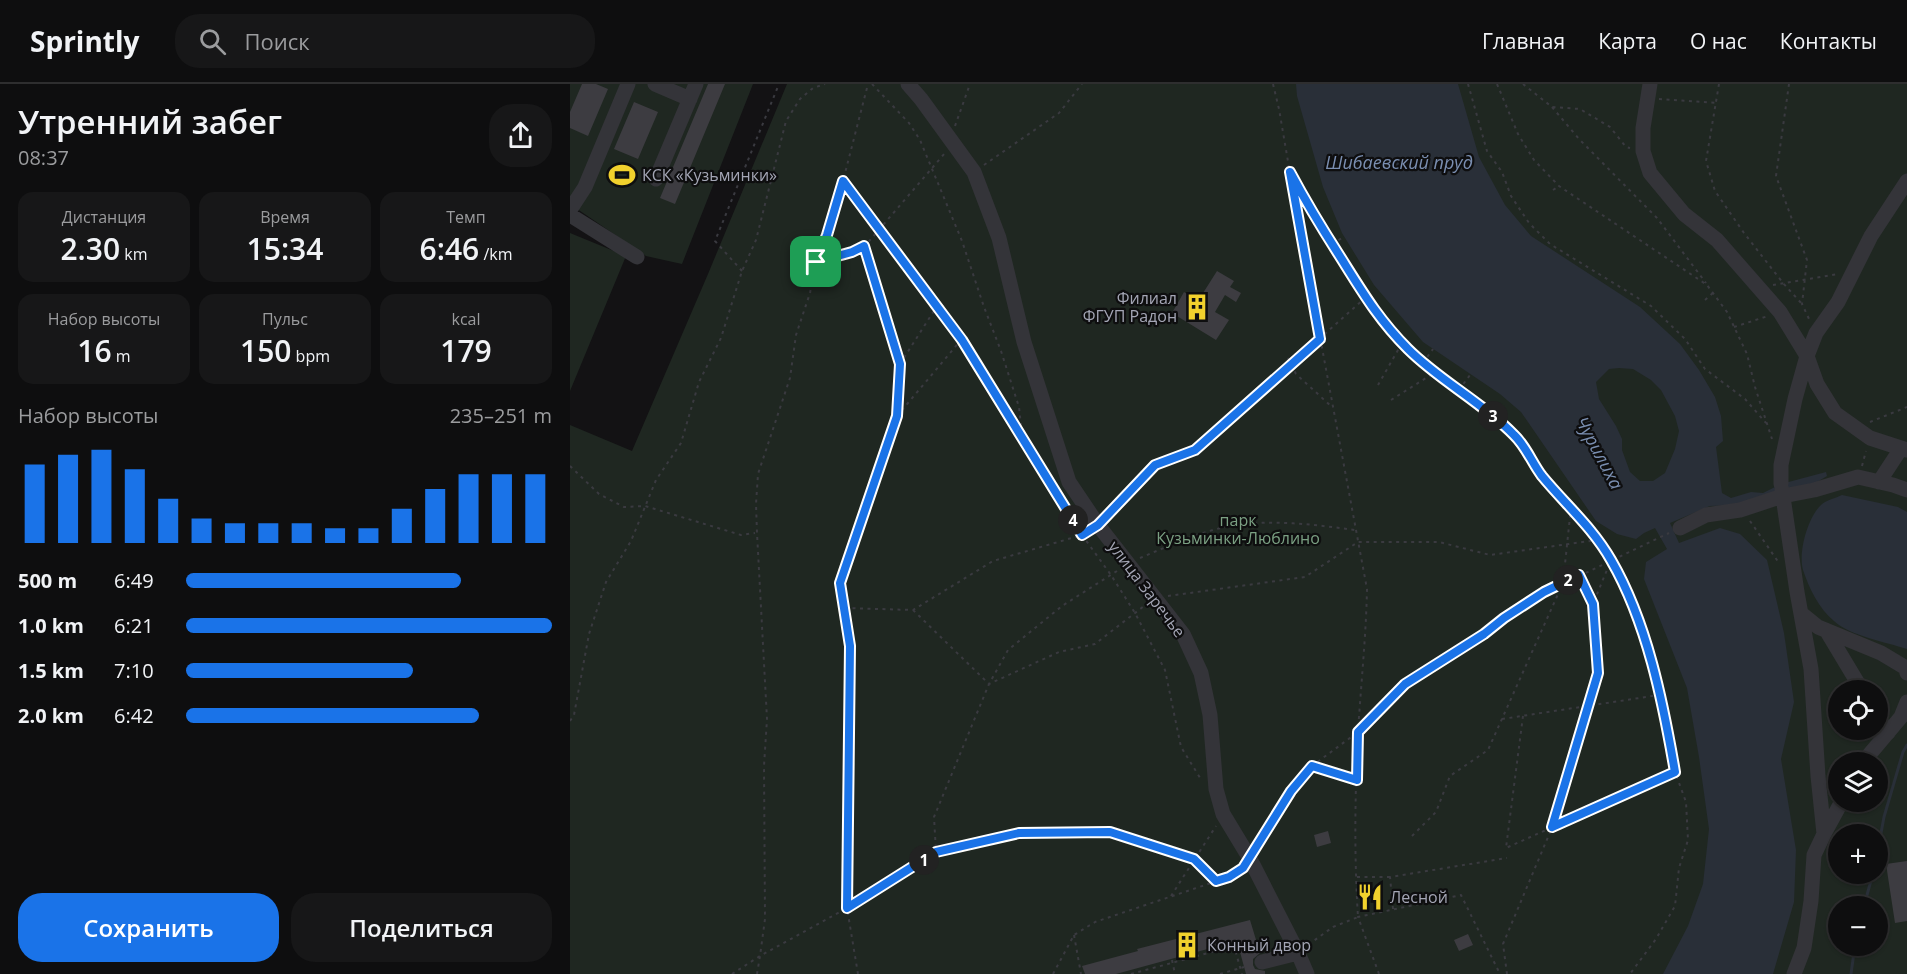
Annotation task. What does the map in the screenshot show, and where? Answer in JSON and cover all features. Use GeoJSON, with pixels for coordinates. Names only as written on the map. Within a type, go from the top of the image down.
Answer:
{"type":"FeatureCollection","features":[{"type":"Feature","properties":{"kind":"street"},"geometry":{"type":"LineString","coordinates":[[570,210],[585,187],[628,84]]}},
{"type":"Feature","properties":{"kind":"street"},"geometry":{"type":"LineString","coordinates":[[654,84],[690,99]]}},
{"type":"Feature","properties":{"kind":"street"},"geometry":{"type":"LineString","coordinates":[[656,179],[696,84]]}},
{"type":"Feature","properties":{"kind":"street","name":"улица Заречье"},"geometry":{"type":"LineString","coordinates":[[908,84],[974,172],[999,238],[1024,342],[1069,482],[1098,525],[1183,634],[1201,673],[1210,715],[1216,789],[1223,814],[1249,857],[1307,974]]}},
{"type":"Feature","properties":{"kind":"street"},"geometry":{"type":"LineString","coordinates":[[1649,91],[1643,128],[1643,151],[1650,173],[1684,214],[1717,240],[1779,312],[1807,356],[1817,384],[1835,413],[1870,438],[1903,452],[1879,482]]}},
{"type":"Feature","properties":{"kind":"street"},"geometry":{"type":"LineString","coordinates":[[1824,834],[1811,669],[1782,490],[1781,465],[1807,356],[1816,333],[1838,302],[1872,236],[1907,182]]}},
{"type":"Feature","properties":{"kind":"street"},"geometry":{"type":"LineString","coordinates":[[570,215],[637,257]]}},
{"type":"Feature","properties":{"kind":"street"},"geometry":{"type":"LineString","coordinates":[[1680,528],[1706,515],[1740,510],[1782,490],[1814,490],[1858,477],[1907,490]]}},
{"type":"Feature","properties":{"kind":"street"},"geometry":{"type":"LineString","coordinates":[[1802,614],[1826,630],[1881,653],[1906,668],[1907,673]]}},
{"type":"Feature","properties":{"kind":"street"},"geometry":{"type":"LineString","coordinates":[[1826,630],[1856,680]]}},
{"type":"Feature","properties":{"kind":"street"},"geometry":{"type":"LineString","coordinates":[[1888,733],[1901,717],[1907,702]]}},
{"type":"Feature","properties":{"kind":"street"},"geometry":{"type":"LineString","coordinates":[[1872,752],[1882,740]]}},
{"type":"Feature","properties":{"kind":"street"},"geometry":{"type":"LineString","coordinates":[[1794,974],[1804,948],[1811,901],[1814,855],[1836,812]]}},
{"type":"Feature","properties":{"kind":"street"},"geometry":{"type":"LineString","coordinates":[[1262,963],[1298,953]]}},
{"type":"Feature","properties":{"kind":"path"},"geometry":{"type":"LineString","coordinates":[[742,271],[715,241],[779,84]]}},
{"type":"Feature","properties":{"kind":"path"},"geometry":{"type":"LineString","coordinates":[[570,721],[574,715],[589,634],[606,582],[630,541],[656,480],[681,443],[699,382],[722,338],[742,271],[756,240],[786,121],[800,99],[813,88],[825,84]]}},
{"type":"Feature","properties":{"kind":"path"},"geometry":{"type":"LineString","coordinates":[[757,974],[765,919],[764,766],[767,719],[757,533],[758,474],[790,378],[796,335],[870,84],[909,123],[920,140],[962,241],[1001,351],[1019,407],[1022,438]]}},
{"type":"Feature","properties":{"kind":"path"},"geometry":{"type":"LineString","coordinates":[[816,262],[852,252],[864,246],[932,168],[951,142],[970,84]]}},
{"type":"Feature","properties":{"kind":"path"},"geometry":{"type":"LineString","coordinates":[[974,172],[1059,113],[1082,84]]}},
{"type":"Feature","properties":{"kind":"path"},"geometry":{"type":"LineString","coordinates":[[1273,84],[1280,109],[1332,407],[1367,589],[1366,637],[1358,732],[1356,877],[1358,916],[1379,974]]}},
{"type":"Feature","properties":{"kind":"path"},"geometry":{"type":"LineString","coordinates":[[1468,84],[1487,151],[1502,172],[1511,196],[1529,223],[1550,244],[1651,306],[1684,339],[1705,369],[1745,399],[1768,425]]}},
{"type":"Feature","properties":{"kind":"path"},"geometry":{"type":"LineString","coordinates":[[1497,84],[1518,134],[1534,160],[1559,186],[1707,285]]}},
{"type":"Feature","properties":{"kind":"path"},"geometry":{"type":"LineString","coordinates":[[1524,84],[1552,107],[1579,139],[1657,218],[1727,312],[1747,354],[1774,445]]}},
{"type":"Feature","properties":{"kind":"path"},"geometry":{"type":"LineString","coordinates":[[1719,84],[1706,161],[1715,191],[1744,233],[1802,304],[1816,333]]}},
{"type":"Feature","properties":{"kind":"path"},"geometry":{"type":"LineString","coordinates":[[1789,84],[1776,176],[1807,260],[1802,304]]}},
{"type":"Feature","properties":{"kind":"path"},"geometry":{"type":"LineString","coordinates":[[1649,91],[1717,103]]}},
{"type":"Feature","properties":{"kind":"path"},"geometry":{"type":"LineString","coordinates":[[1552,107],[1580,109],[1610,127],[1626,147],[1643,151]]}},
{"type":"Feature","properties":{"kind":"path"},"geometry":{"type":"LineString","coordinates":[[1290,172],[1365,298],[1402,342],[1424,363],[1482,407],[1515,436],[1543,476],[1571,507],[1611,560],[1639,621],[1659,695],[1675,772],[1686,802],[1688,840],[1679,868],[1675,906],[1656,939],[1630,974]]}},
{"type":"Feature","properties":{"kind":"path"},"geometry":{"type":"LineString","coordinates":[[843,181],[962,340],[1082,535],[1135,613],[1165,670],[1181,747],[1205,785]]}},
{"type":"Feature","properties":{"kind":"path"},"geometry":{"type":"LineString","coordinates":[[1553,190],[1559,186]]}},
{"type":"Feature","properties":{"kind":"path"},"geometry":{"type":"LineString","coordinates":[[1332,244],[1344,237]]}},
{"type":"Feature","properties":{"kind":"path"},"geometry":{"type":"LineString","coordinates":[[858,974],[847,908],[850,646],[840,583],[897,416],[900,364],[864,246]]}},
{"type":"Feature","properties":{"kind":"path"},"geometry":{"type":"LineString","coordinates":[[1758,287],[1853,272]]}},
{"type":"Feature","properties":{"kind":"path"},"geometry":{"type":"LineString","coordinates":[[1705,300],[1713,293]]}},
{"type":"Feature","properties":{"kind":"path"},"geometry":{"type":"LineString","coordinates":[[843,608],[913,610],[993,561],[1082,535],[1098,525],[1155,465],[1195,450],[1365,298]]}},
{"type":"Feature","properties":{"kind":"path"},"geometry":{"type":"LineString","coordinates":[[900,364],[937,306]]}},
{"type":"Feature","properties":{"kind":"path"},"geometry":{"type":"LineString","coordinates":[[1734,327],[1779,312]]}},
{"type":"Feature","properties":{"kind":"path"},"geometry":{"type":"LineString","coordinates":[[897,416],[962,340]]}},
{"type":"Feature","properties":{"kind":"path"},"geometry":{"type":"LineString","coordinates":[[1378,385],[1402,342]]}},
{"type":"Feature","properties":{"kind":"path"},"geometry":{"type":"LineString","coordinates":[[1424,363],[1433,349]]}},
{"type":"Feature","properties":{"kind":"path"},"geometry":{"type":"LineString","coordinates":[[1287,358],[1296,374],[1332,407]]}},
{"type":"Feature","properties":{"kind":"path"},"geometry":{"type":"LineString","coordinates":[[1391,400],[1435,372]]}},
{"type":"Feature","properties":{"kind":"path"},"geometry":{"type":"LineString","coordinates":[[1459,390],[1470,375]]}},
{"type":"Feature","properties":{"kind":"path"},"geometry":{"type":"LineString","coordinates":[[570,466],[599,494],[624,507],[645,506],[741,535],[757,533]]}},
{"type":"Feature","properties":{"kind":"path"},"geometry":{"type":"LineString","coordinates":[[1412,836],[1436,812],[1450,776],[1488,750],[1563,583],[1571,507]]}},
{"type":"Feature","properties":{"kind":"path"},"geometry":{"type":"LineString","coordinates":[[1740,510],[1779,563]]}},
{"type":"Feature","properties":{"kind":"path"},"geometry":{"type":"LineString","coordinates":[[936,852],[934,817],[989,684],[1008,650],[1062,606],[1128,564],[1164,547],[1215,530],[1255,523],[1304,524],[1356,530]]}},
{"type":"Feature","properties":{"kind":"path"},"geometry":{"type":"LineString","coordinates":[[1053,974],[1074,935],[1095,922],[1229,877],[1243,868],[1291,791],[1312,766],[1358,732],[1405,684],[1484,634],[1524,605],[1579,575],[1662,537]]}},
{"type":"Feature","properties":{"kind":"path"},"geometry":{"type":"LineString","coordinates":[[989,684],[1059,652],[1095,644],[1155,598],[1305,578],[1358,542],[1439,542],[1490,555],[1597,540]]}},
{"type":"Feature","properties":{"kind":"path"},"geometry":{"type":"LineString","coordinates":[[1593,604],[1611,560]]}},
{"type":"Feature","properties":{"kind":"path"},"geometry":{"type":"LineString","coordinates":[[1507,974],[1503,944],[1552,827],[1598,673],[1593,604],[1579,575]]}},
{"type":"Feature","properties":{"kind":"path"},"geometry":{"type":"LineString","coordinates":[[913,610],[989,684]]}},
{"type":"Feature","properties":{"kind":"path"},"geometry":{"type":"LineString","coordinates":[[1502,719],[1659,695]]}},
{"type":"Feature","properties":{"kind":"path"},"geometry":{"type":"LineString","coordinates":[[1523,716],[1506,848],[1675,772]]}},
{"type":"Feature","properties":{"kind":"path"},"geometry":{"type":"LineString","coordinates":[[1312,766],[1357,780]]}},
{"type":"Feature","properties":{"kind":"path"},"geometry":{"type":"LineString","coordinates":[[1171,896],[1223,814]]}},
{"type":"Feature","properties":{"kind":"path"},"geometry":{"type":"LineString","coordinates":[[732,974],[847,908],[936,852],[1019,833],[1110,832],[1194,859],[1216,881]]}},
{"type":"Feature","properties":{"kind":"path"},"geometry":{"type":"LineString","coordinates":[[1356,877],[1390,877],[1507,858]]}},
{"type":"Feature","properties":{"kind":"path"},"geometry":{"type":"LineString","coordinates":[[1390,877],[1393,909]]}},
{"type":"Feature","properties":{"kind":"path"},"geometry":{"type":"LineString","coordinates":[[1298,953],[1333,927],[1358,916],[1461,895],[1500,974]]}},
{"type":"Feature","properties":{"kind":"path"},"geometry":{"type":"LineString","coordinates":[[1074,935],[1081,974]]}},
{"type":"Feature","properties":{"kind":"path"},"geometry":{"type":"LineString","coordinates":[[1131,974],[1234,946],[1242,974]]}},
{"type":"Feature","properties":{"kind":"path"},"geometry":{"type":"LineString","coordinates":[[1172,961],[1175,974]]}},
{"type":"Feature","properties":{"kind":"path"},"geometry":{"type":"LineString","coordinates":[[1220,974],[1242,968]]}},
{"type":"Feature","properties":{"kind":"green space"},"geometry":{"type":"Polygon","coordinates":[[[570,84],[753,84],[682,264],[646,256],[570,204],[570,84]]]}},
{"type":"Feature","properties":{"kind":"green space","name":"парк Кузьминки-Люблино"},"geometry":{"type":"Polygon","coordinates":[[[787,84],[1907,84],[1907,974],[570,974],[570,425],[632,451],[787,84]]]}},
{"type":"Feature","properties":{"kind":"green space"},"geometry":{"type":"Polygon","coordinates":[[[570,233],[626,256],[570,391],[570,233]]]}},
{"type":"Feature","properties":{"kind":"water","name":"Шибаевский пруд"},"geometry":{"type":"Polygon","coordinates":[[[1296,84],[1458,84],[1479,157],[1505,205],[1531,236],[1640,307],[1680,344],[1699,370],[1715,397],[1721,416],[1723,441],[1716,447],[1722,493],[1731,498],[1751,492],[1763,493],[1781,484],[1826,472],[1827,476],[1817,482],[1741,505],[1710,506],[1670,523],[1679,543],[1720,528],[1740,534],[1767,560],[1784,633],[1794,702],[1781,759],[1796,850],[1794,902],[1773,974],[1663,974],[1688,926],[1703,884],[1709,829],[1687,688],[1644,579],[1646,562],[1667,549],[1655,528],[1636,539],[1617,534],[1596,521],[1521,412],[1500,394],[1423,342],[1374,285],[1342,233],[1323,187],[1297,96],[1296,84]],[[1609,369],[1596,382],[1599,399],[1622,439],[1622,450],[1630,472],[1640,481],[1653,481],[1665,473],[1675,449],[1679,431],[1675,416],[1661,390],[1651,380],[1633,369],[1609,369]]]}},
{"type":"Feature","properties":{"kind":"water"},"geometry":{"type":"Polygon","coordinates":[[[1842,495],[1898,507],[1907,512],[1907,649],[1859,635],[1841,626],[1824,610],[1808,584],[1803,570],[1802,554],[1808,526],[1821,505],[1842,495]]]}},
{"type":"Feature","properties":{"kind":"building"},"geometry":{"type":"Polygon","coordinates":[[[582,84],[596,84],[608,89],[588,136],[570,128],[570,112],[582,84]]]}},
{"type":"Feature","properties":{"kind":"building"},"geometry":{"type":"Polygon","coordinates":[[[708,84],[725,84],[675,204],[660,198],[708,84]]]}},
{"type":"Feature","properties":{"kind":"building"},"geometry":{"type":"Polygon","coordinates":[[[634,102],[658,112],[638,159],[614,149],[634,102]]]}},
{"type":"Feature","properties":{"kind":"building","name":"Филиал ФГУП Радон"},"geometry":{"type":"Polygon","coordinates":[[[1217,271],[1234,281],[1230,287],[1241,293],[1236,302],[1225,295],[1215,312],[1229,320],[1216,340],[1172,313],[1184,292],[1198,301],[1217,271]]]}},
{"type":"Feature","properties":{"kind":"building"},"geometry":{"type":"Polygon","coordinates":[[[1328,831],[1331,843],[1317,847],[1314,835],[1328,831]]]}},
{"type":"Feature","properties":{"kind":"building"},"geometry":{"type":"Polygon","coordinates":[[[1907,861],[1907,921],[1895,923],[1888,864],[1907,861]]]}},
{"type":"Feature","properties":{"kind":"building","name":"Конный двор"},"geometry":{"type":"Polygon","coordinates":[[[1250,920],[1260,953],[1253,959],[1253,965],[1255,969],[1265,971],[1265,974],[1246,974],[1237,941],[1116,974],[1085,974],[1082,966],[1138,951],[1137,949],[1250,920]]]}},
{"type":"Feature","properties":{"kind":"building"},"geometry":{"type":"Polygon","coordinates":[[[1468,934],[1473,945],[1459,951],[1454,940],[1468,934]]]}},
{"type":"Feature","properties":{"kind":"waterway"},"geometry":{"type":"LineString","coordinates":[[1883,824],[1907,745]]}},
{"type":"Feature","properties":{"kind":"waterway"},"geometry":{"type":"LineString","coordinates":[[1867,896],[1870,884]]}},
{"type":"Feature","properties":{"kind":"waterway"},"geometry":{"type":"LineString","coordinates":[[1851,974],[1853,956]]}},
{"type":"Feature","properties":{"kind":"place","name":"КСК «Кузьминки»"},"geometry":{"type":"Point","coordinates":[622,175]}},
{"type":"Feature","properties":{"kind":"place","name":"Филиал ФГУП Радон"},"geometry":{"type":"Point","coordinates":[1197,307]}},
{"type":"Feature","properties":{"kind":"place","name":"Лесной"},"geometry":{"type":"Point","coordinates":[1370,897]}},
{"type":"Feature","properties":{"kind":"place","name":"Конный двор"},"geometry":{"type":"Point","coordinates":[1187,945]}},
{"type":"Feature","properties":{"kind":"route"},"geometry":{"type":"LineString","coordinates":[[1290,172],[1306,203],[1365,298],[1382,320],[1409,350],[1515,436],[1543,476],[1586,525],[1611,560],[1639,621],[1657,685],[1675,772],[1552,827],[1598,673],[1593,604],[1579,575],[1544,592],[1484,634],[1405,684],[1358,732],[1357,780],[1312,766],[1291,791],[1243,868],[1229,877],[1216,881],[1194,859],[1110,832],[1019,833],[936,852],[847,908],[850,646],[840,583],[897,416],[900,364],[864,246],[852,252],[816,262],[827,235],[843,181],[962,340],[1082,535],[1098,525],[1155,465],[1195,450],[1320,339],[1290,172]]}},
{"type":"Feature","properties":{"kind":"water label","name":"Чурилиха"},"geometry":{"type":"Point","coordinates":[1599,453]}}]}
